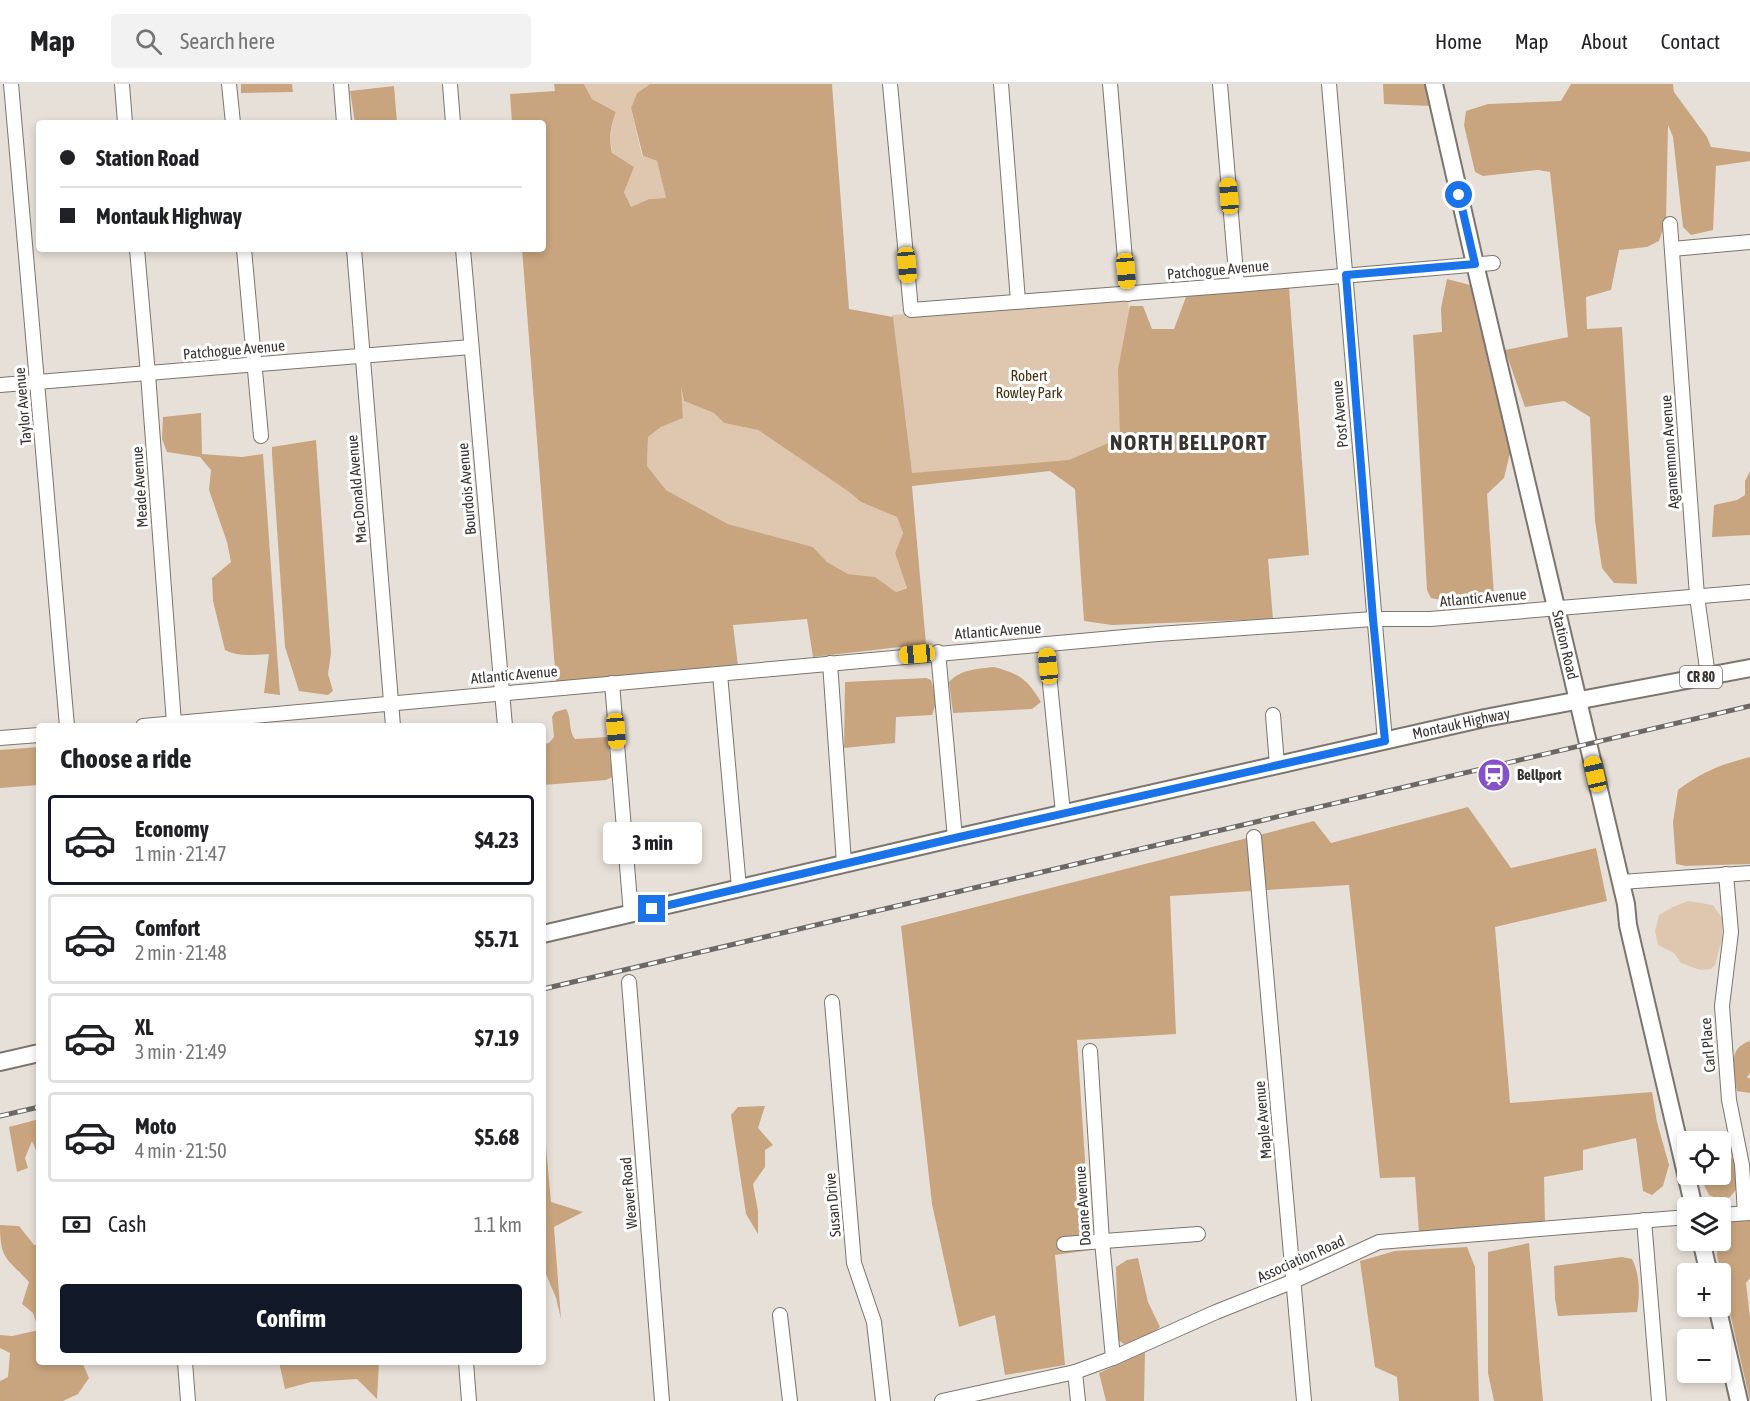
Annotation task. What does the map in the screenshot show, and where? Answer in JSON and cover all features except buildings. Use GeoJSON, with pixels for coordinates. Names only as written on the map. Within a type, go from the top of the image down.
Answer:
{"type":"FeatureCollection","features":[{"type":"Feature","properties":{"kind":"main road","name":"Station Road"},"geometry":{"type":"LineString","coordinates":[[1434,84],[1621,882],[1628,925],[1691,1197]]}},
{"type":"Feature","properties":{"kind":"main road","name":"Montauk Highway"},"geometry":{"type":"LineString","coordinates":[[546,933],[1496,715],[1750,668]]}},
{"type":"Feature","properties":{"kind":"main road"},"geometry":{"type":"LineString","coordinates":[[0,1062],[36,1054]]}},
{"type":"Feature","properties":{"kind":"main road"},"geometry":{"type":"LineString","coordinates":[[1720,1317],[1739,1401]]}},
{"type":"Feature","properties":{"kind":"street","name":"Taylor Avenue"},"geometry":{"type":"LineString","coordinates":[[11,84],[67,723]]}},
{"type":"Feature","properties":{"kind":"street"},"geometry":{"type":"LineString","coordinates":[[122,84],[125,120]]}},
{"type":"Feature","properties":{"kind":"street"},"geometry":{"type":"LineString","coordinates":[[229,84],[233,120]]}},
{"type":"Feature","properties":{"kind":"street"},"geometry":{"type":"LineString","coordinates":[[341,84],[344,120]]}},
{"type":"Feature","properties":{"kind":"street"},"geometry":{"type":"LineString","coordinates":[[450,84],[453,120]]}},
{"type":"Feature","properties":{"kind":"street","name":"Patchogue Avenue"},"geometry":{"type":"LineString","coordinates":[[890,84],[911,310],[1128,294],[1493,262]]}},
{"type":"Feature","properties":{"kind":"street"},"geometry":{"type":"LineString","coordinates":[[1000,84],[1018,302]]}},
{"type":"Feature","properties":{"kind":"street"},"geometry":{"type":"LineString","coordinates":[[1110,84],[1128,294]]}},
{"type":"Feature","properties":{"kind":"street"},"geometry":{"type":"LineString","coordinates":[[1220,84],[1237,285]]}},
{"type":"Feature","properties":{"kind":"street","name":"Post Avenue"},"geometry":{"type":"LineString","coordinates":[[1329,84],[1385,741]]}},
{"type":"Feature","properties":{"kind":"street","name":"Agamemnon Avenue"},"geometry":{"type":"LineString","coordinates":[[1670,224],[1697,596],[1708,676]]}},
{"type":"Feature","properties":{"kind":"street"},"geometry":{"type":"LineString","coordinates":[[1672,249],[1750,242]]}},
{"type":"Feature","properties":{"kind":"street","name":"Meade Avenue"},"geometry":{"type":"LineString","coordinates":[[137,252],[174,723]]}},
{"type":"Feature","properties":{"kind":"street"},"geometry":{"type":"LineString","coordinates":[[244,252],[261,436]]}},
{"type":"Feature","properties":{"kind":"street","name":"Mac Donald Avenue"},"geometry":{"type":"LineString","coordinates":[[354,252],[393,723]]}},
{"type":"Feature","properties":{"kind":"street","name":"Bourdois Avenue"},"geometry":{"type":"LineString","coordinates":[[463,252],[505,723]]}},
{"type":"Feature","properties":{"kind":"street","name":"Patchogue Avenue"},"geometry":{"type":"LineString","coordinates":[[0,385],[471,347]]}},
{"type":"Feature","properties":{"kind":"street","name":"Atlantic Avenue"},"geometry":{"type":"LineString","coordinates":[[174,723],[288,720],[391,703],[939,652],[1373,619],[1430,619],[1750,592]]}},
{"type":"Feature","properties":{"kind":"street"},"geometry":{"type":"LineString","coordinates":[[1046,644],[1063,813]]}},
{"type":"Feature","properties":{"kind":"street"},"geometry":{"type":"LineString","coordinates":[[939,652],[955,838]]}},
{"type":"Feature","properties":{"kind":"street"},"geometry":{"type":"LineString","coordinates":[[830,663],[844,863]]}},
{"type":"Feature","properties":{"kind":"street"},"geometry":{"type":"LineString","coordinates":[[720,674],[739,888]]}},
{"type":"Feature","properties":{"kind":"street"},"geometry":{"type":"LineString","coordinates":[[612,683],[631,914]]}},
{"type":"Feature","properties":{"kind":"street"},"geometry":{"type":"LineString","coordinates":[[1273,715],[1276,765]]}},
{"type":"Feature","properties":{"kind":"street"},"geometry":{"type":"LineString","coordinates":[[0,738],[36,735]]}},
{"type":"Feature","properties":{"kind":"street","name":"Maple Avenue"},"geometry":{"type":"LineString","coordinates":[[1254,837],[1304,1401]]}},
{"type":"Feature","properties":{"kind":"street","name":"Carl Place"},"geometry":{"type":"LineString","coordinates":[[1726,873],[1731,932],[1722,1006],[1729,1100],[1742,1165],[1747,1213]]}},
{"type":"Feature","properties":{"kind":"street"},"geometry":{"type":"LineString","coordinates":[[1621,882],[1750,873]]}},
{"type":"Feature","properties":{"kind":"street","name":"Weaver Road"},"geometry":{"type":"LineString","coordinates":[[629,982],[662,1401]]}},
{"type":"Feature","properties":{"kind":"street","name":"Susan Drive"},"geometry":{"type":"LineString","coordinates":[[832,1002],[854,1263],[874,1322],[883,1401]]}},
{"type":"Feature","properties":{"kind":"street","name":"Doane Avenue"},"geometry":{"type":"LineString","coordinates":[[1090,1051],[1102,1241],[1113,1358]]}},
{"type":"Feature","properties":{"kind":"street"},"geometry":{"type":"LineString","coordinates":[[1731,1214],[1747,1213]]}},
{"type":"Feature","properties":{"kind":"street","name":"Association Road"},"geometry":{"type":"LineString","coordinates":[[942,1401],[990,1396],[1075,1372],[1294,1281],[1378,1242],[1677,1218]]}},
{"type":"Feature","properties":{"kind":"street"},"geometry":{"type":"LineString","coordinates":[[1644,1220],[1659,1401]]}},
{"type":"Feature","properties":{"kind":"street"},"geometry":{"type":"LineString","coordinates":[[1064,1244],[1198,1234]]}},
{"type":"Feature","properties":{"kind":"street"},"geometry":{"type":"LineString","coordinates":[[780,1315],[790,1401]]}},
{"type":"Feature","properties":{"kind":"street"},"geometry":{"type":"LineString","coordinates":[[185,1365],[188,1401]]}},
{"type":"Feature","properties":{"kind":"street"},"geometry":{"type":"LineString","coordinates":[[466,1365],[469,1401]]}},
{"type":"Feature","properties":{"kind":"street"},"geometry":{"type":"LineString","coordinates":[[1075,1372],[1078,1401]]}},
{"type":"Feature","properties":{"kind":"green space"},"geometry":{"type":"Polygon","coordinates":[[[584,84],[650,84],[637,93],[631,108],[642,156],[657,161],[666,198],[649,199],[631,207],[617,172],[612,148],[612,124],[616,112],[592,99],[584,84]]]}},
{"type":"Feature","properties":{"kind":"green space","name":"Robert Rowley Park"},"geometry":{"type":"Polygon","coordinates":[[[1128,297],[1140,456],[904,474],[892,315],[1128,297]]]}},
{"type":"Feature","properties":{"kind":"green space"},"geometry":{"type":"Polygon","coordinates":[[[679,378],[684,401],[714,413],[724,423],[758,430],[849,491],[861,502],[897,517],[903,533],[895,553],[907,587],[896,592],[875,577],[848,574],[827,562],[813,547],[728,524],[666,490],[647,466],[648,437],[661,427],[683,418],[679,378]]]}},
{"type":"Feature","properties":{"kind":"green space"},"geometry":{"type":"Polygon","coordinates":[[[1688,901],[1713,905],[1722,918],[1722,939],[1715,965],[1711,969],[1700,970],[1681,963],[1674,953],[1658,945],[1655,931],[1659,915],[1688,901]]]}},
{"type":"Feature","properties":{"kind":"shaded area"},"geometry":{"type":"Polygon","coordinates":[[[241,84],[292,84],[293,92],[241,93],[241,84]]]}},
{"type":"Feature","properties":{"kind":"shaded area"},"geometry":{"type":"Polygon","coordinates":[[[554,84],[584,84],[592,99],[616,112],[612,123],[611,148],[612,153],[634,167],[624,192],[631,207],[649,199],[666,198],[657,161],[643,156],[631,108],[637,93],[650,84],[832,84],[849,309],[893,317],[912,473],[1069,460],[1120,438],[1118,369],[1130,306],[1143,306],[1152,329],[1174,329],[1186,297],[1288,274],[1309,555],[1268,559],[1273,619],[1112,625],[1084,621],[1075,489],[1050,471],[912,486],[926,644],[813,657],[807,619],[733,625],[738,666],[556,682],[522,252],[546,252],[546,120],[512,120],[510,94],[555,91],[554,84]],[[681,387],[683,418],[661,427],[648,437],[647,466],[666,490],[728,524],[813,547],[827,562],[848,574],[875,577],[896,592],[907,588],[895,553],[903,533],[897,517],[861,502],[758,430],[724,423],[714,413],[684,401],[681,387]]]}},
{"type":"Feature","properties":{"kind":"shaded area"},"geometry":{"type":"Polygon","coordinates":[[[1383,84],[1426,84],[1431,106],[1384,104],[1383,84]]]}},
{"type":"Feature","properties":{"kind":"shaded area"},"geometry":{"type":"Polygon","coordinates":[[[1571,84],[1673,84],[1674,92],[1707,137],[1711,147],[1750,152],[1750,161],[1716,166],[1713,230],[1691,235],[1683,227],[1673,137],[1668,125],[1666,221],[1659,241],[1647,247],[1619,250],[1611,290],[1586,297],[1587,329],[1622,327],[1637,584],[1614,583],[1602,568],[1595,521],[1590,417],[1564,401],[1525,407],[1505,350],[1568,337],[1550,172],[1538,170],[1483,176],[1475,172],[1464,125],[1466,111],[1488,104],[1561,101],[1571,84]]]}},
{"type":"Feature","properties":{"kind":"shaded area"},"geometry":{"type":"Polygon","coordinates":[[[394,86],[397,120],[355,120],[350,91],[394,86]]]}},
{"type":"Feature","properties":{"kind":"shaded area"},"geometry":{"type":"Polygon","coordinates":[[[1447,279],[1470,285],[1510,453],[1504,478],[1487,494],[1494,595],[1451,602],[1431,598],[1427,590],[1413,335],[1442,332],[1441,308],[1447,279]]]}},
{"type":"Feature","properties":{"kind":"shaded area"},"geometry":{"type":"Polygon","coordinates":[[[201,413],[202,454],[242,457],[263,454],[280,695],[264,693],[269,654],[241,655],[225,650],[213,601],[212,578],[231,562],[227,542],[209,490],[211,470],[200,457],[167,452],[162,439],[163,417],[201,413]]]}},
{"type":"Feature","properties":{"kind":"shaded area"},"geometry":{"type":"Polygon","coordinates":[[[316,440],[331,653],[328,674],[333,691],[328,695],[299,691],[285,647],[272,454],[272,447],[316,440]]]}},
{"type":"Feature","properties":{"kind":"shaded area"},"geometry":{"type":"Polygon","coordinates":[[[1750,471],[1750,535],[1712,537],[1714,505],[1737,500],[1745,495],[1745,481],[1750,471]]]}},
{"type":"Feature","properties":{"kind":"shaded area"},"geometry":{"type":"Polygon","coordinates":[[[994,667],[1022,678],[1041,702],[1032,709],[953,713],[949,682],[964,672],[994,667]]]}},
{"type":"Feature","properties":{"kind":"shaded area"},"geometry":{"type":"Polygon","coordinates":[[[926,678],[931,680],[937,700],[932,715],[896,717],[895,743],[844,748],[845,682],[926,678]]]}},
{"type":"Feature","properties":{"kind":"shaded area"},"geometry":{"type":"Polygon","coordinates":[[[566,709],[571,732],[575,739],[608,737],[612,777],[606,780],[546,785],[546,744],[554,737],[552,717],[555,712],[566,709]]]}},
{"type":"Feature","properties":{"kind":"shaded area"},"geometry":{"type":"Polygon","coordinates":[[[36,747],[36,785],[0,788],[0,750],[36,747]]]}},
{"type":"Feature","properties":{"kind":"shaded area"},"geometry":{"type":"Polygon","coordinates":[[[1750,757],[1750,864],[1686,866],[1676,864],[1673,822],[1678,790],[1712,769],[1750,757]]]}},
{"type":"Feature","properties":{"kind":"shaded area"},"geometry":{"type":"Polygon","coordinates":[[[1468,807],[1511,868],[1596,848],[1607,901],[1495,927],[1510,1103],[1652,1092],[1657,1122],[1669,1165],[1663,1186],[1652,1195],[1643,1191],[1636,1138],[1583,1150],[1583,1170],[1544,1177],[1545,1223],[1419,1233],[1415,1177],[1380,1178],[1349,885],[1170,896],[1176,1034],[1077,1040],[1091,1250],[1055,1255],[1065,1365],[1005,1375],[995,1315],[959,1327],[932,1204],[901,926],[1314,821],[1331,843],[1468,807]]]}},
{"type":"Feature","properties":{"kind":"shaded area"},"geometry":{"type":"Polygon","coordinates":[[[1750,1041],[1750,1073],[1747,1077],[1750,1079],[1750,1093],[1737,1091],[1733,1062],[1737,1049],[1750,1041]]]}},
{"type":"Feature","properties":{"kind":"shaded area"},"geometry":{"type":"Polygon","coordinates":[[[765,1106],[758,1128],[773,1145],[765,1150],[765,1167],[753,1184],[758,1211],[758,1234],[746,1214],[731,1115],[738,1107],[765,1106]]]}},
{"type":"Feature","properties":{"kind":"shaded area"},"geometry":{"type":"Polygon","coordinates":[[[36,1120],[36,1150],[32,1141],[25,1158],[28,1168],[17,1172],[9,1127],[36,1120]]]}},
{"type":"Feature","properties":{"kind":"shaded area"},"geometry":{"type":"Polygon","coordinates":[[[546,1147],[551,1202],[583,1212],[554,1227],[561,1319],[556,1298],[546,1274],[546,1147]]]}},
{"type":"Feature","properties":{"kind":"shaded area"},"geometry":{"type":"Polygon","coordinates":[[[1731,1158],[1738,1167],[1739,1182],[1736,1190],[1729,1197],[1709,1195],[1704,1185],[1731,1185],[1731,1158]]]}},
{"type":"Feature","properties":{"kind":"shaded area"},"geometry":{"type":"Polygon","coordinates":[[[1750,1221],[1750,1278],[1746,1283],[1750,1318],[1750,1401],[1731,1317],[1731,1263],[1719,1263],[1717,1256],[1717,1251],[1731,1251],[1731,1223],[1750,1221]]]}},
{"type":"Feature","properties":{"kind":"shaded area"},"geometry":{"type":"Polygon","coordinates":[[[0,1225],[19,1226],[36,1245],[36,1322],[33,1313],[22,1304],[29,1282],[6,1258],[0,1237],[0,1225]]]}},
{"type":"Feature","properties":{"kind":"shaded area"},"geometry":{"type":"Polygon","coordinates":[[[1529,1243],[1543,1401],[1494,1401],[1488,1373],[1488,1252],[1529,1243]]]}},
{"type":"Feature","properties":{"kind":"shaded area"},"geometry":{"type":"Polygon","coordinates":[[[1467,1247],[1475,1267],[1479,1401],[1399,1401],[1397,1377],[1375,1367],[1360,1261],[1395,1251],[1467,1247]]]}},
{"type":"Feature","properties":{"kind":"shaded area"},"geometry":{"type":"Polygon","coordinates":[[[1622,1257],[1632,1259],[1637,1272],[1639,1292],[1637,1312],[1558,1316],[1554,1266],[1622,1257]]]}},
{"type":"Feature","properties":{"kind":"shaded area"},"geometry":{"type":"Polygon","coordinates":[[[1138,1258],[1148,1302],[1160,1327],[1149,1337],[1124,1344],[1118,1340],[1116,1267],[1127,1260],[1138,1258]]]}},
{"type":"Feature","properties":{"kind":"shaded area"},"geometry":{"type":"Polygon","coordinates":[[[36,1331],[36,1365],[83,1365],[89,1378],[78,1394],[63,1401],[0,1401],[0,1381],[8,1377],[10,1353],[0,1348],[0,1335],[12,1336],[36,1331]]]}},
{"type":"Feature","properties":{"kind":"shaded area"},"geometry":{"type":"Polygon","coordinates":[[[1145,1352],[1144,1401],[1106,1401],[1099,1373],[1145,1352]]]}},
{"type":"Feature","properties":{"kind":"shaded area"},"geometry":{"type":"Polygon","coordinates":[[[280,1365],[379,1365],[377,1399],[357,1379],[311,1382],[285,1389],[280,1365]]]}},
{"type":"Feature","properties":{"kind":"railway"},"geometry":{"type":"LineString","coordinates":[[546,988],[1750,706]]}},
{"type":"Feature","properties":{"kind":"railway"},"geometry":{"type":"LineString","coordinates":[[0,1116],[36,1108]]}},
{"type":"Feature","properties":{"kind":"place","name":"Bellport"},"geometry":{"type":"Point","coordinates":[1494,775]}},
{"type":"Feature","properties":{"kind":"district","name":"NORTH BELLPORT"},"geometry":{"type":"Point","coordinates":[1189,443]}},
{"type":"Feature","properties":{"kind":"route"},"geometry":{"type":"LineString","coordinates":[[652,909],[1385,741],[1346,275],[1475,264],[1459,195]]}}]}
